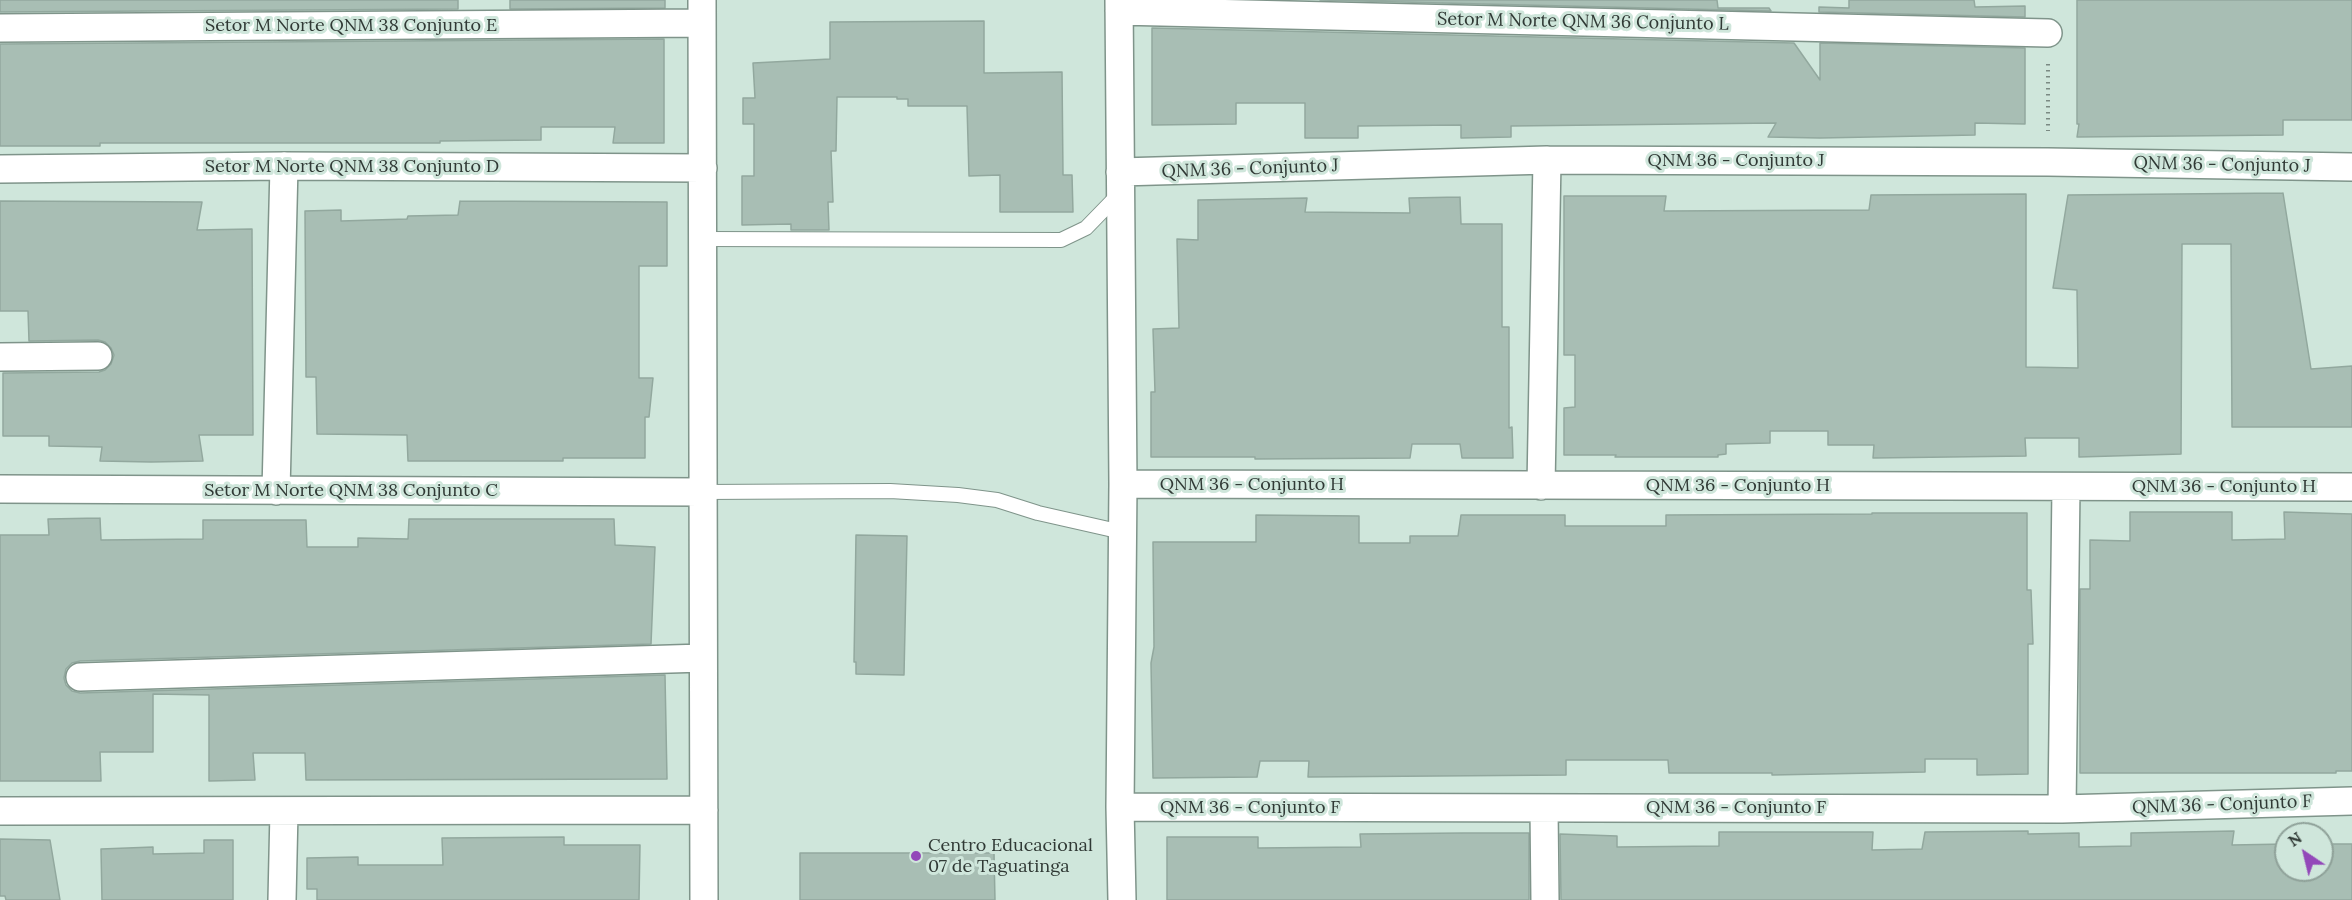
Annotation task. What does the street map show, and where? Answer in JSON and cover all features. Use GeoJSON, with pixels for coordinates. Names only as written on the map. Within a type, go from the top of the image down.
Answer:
{"type":"FeatureCollection","features":[{"type":"Feature","properties":{"kind":"street","name":"Setor M Norte QNM 36 Conjunto L"},"geometry":{"type":"LineString","coordinates":[[1119,5],[2048,33]]}},
{"type":"Feature","properties":{"kind":"street"},"geometry":{"type":"LineString","coordinates":[[1119,5],[1123,484],[1120,807],[1122,900]]}},
{"type":"Feature","properties":{"kind":"street"},"geometry":{"type":"LineString","coordinates":[[702,12],[704,900]]}},
{"type":"Feature","properties":{"kind":"street","name":"Setor M Norte QNM 38 Conjunto E"},"geometry":{"type":"LineString","coordinates":[[0,28],[702,12]]}},
{"type":"Feature","properties":{"kind":"street"},"geometry":{"type":"LineString","coordinates":[[1541,486],[1547,160]]}},
{"type":"Feature","properties":{"kind":"street","name":"QNM 36 - Conjunto J"},"geometry":{"type":"LineString","coordinates":[[1120,182],[1547,160],[2048,162],[2352,167]]}},
{"type":"Feature","properties":{"kind":"street"},"geometry":{"type":"LineString","coordinates":[[276,490],[284,166]]}},
{"type":"Feature","properties":{"kind":"street","name":"Setor M Norte QNM 38 Conjunto D"},"geometry":{"type":"LineString","coordinates":[[0,169],[284,166],[703,168]]}},
{"type":"Feature","properties":{"kind":"street"},"geometry":{"type":"LineString","coordinates":[[0,357],[98,356]]}},
{"type":"Feature","properties":{"kind":"street","name":"QNM 36 - Conjunto H"},"geometry":{"type":"LineString","coordinates":[[1123,484],[2352,487]]}},
{"type":"Feature","properties":{"kind":"street"},"geometry":{"type":"LineString","coordinates":[[2062,809],[2066,487]]}},
{"type":"Feature","properties":{"kind":"street","name":"Setor M Norte QNM 38 Conjunto C"},"geometry":{"type":"LineString","coordinates":[[0,489],[702,492]]}},
{"type":"Feature","properties":{"kind":"street"},"geometry":{"type":"LineString","coordinates":[[80,677],[704,658]]}},
{"type":"Feature","properties":{"kind":"street","name":"QNM 36 - Conjunto F"},"geometry":{"type":"LineString","coordinates":[[1120,807],[2062,809],[2352,801]]}},
{"type":"Feature","properties":{"kind":"street"},"geometry":{"type":"LineString","coordinates":[[1544,808],[1545,900]]}},
{"type":"Feature","properties":{"kind":"street"},"geometry":{"type":"LineString","coordinates":[[0,811],[704,810]]}},
{"type":"Feature","properties":{"kind":"street"},"geometry":{"type":"LineString","coordinates":[[282,900],[284,811]]}},
{"type":"Feature","properties":{"kind":"lane"},"geometry":{"type":"LineString","coordinates":[[703,239],[1061,240],[1086,228],[1120,182]]}},
{"type":"Feature","properties":{"kind":"lane"},"geometry":{"type":"LineString","coordinates":[[702,492],[890,491],[958,495],[997,500],[1038,513],[1122,532]]}},
{"type":"Feature","properties":{"kind":"path"},"geometry":{"type":"LineString","coordinates":[[2048,33],[2048,162]]}},
{"type":"Feature","properties":{"kind":"building"},"geometry":{"type":"Polygon","coordinates":[[[0,0],[458,0],[458,9],[0,12],[0,0]]]}},
{"type":"Feature","properties":{"kind":"building"},"geometry":{"type":"Polygon","coordinates":[[[510,0],[665,0],[665,8],[510,9],[510,0]]]}},
{"type":"Feature","properties":{"kind":"building"},"geometry":{"type":"Polygon","coordinates":[[[1320,0],[1717,0],[1718,8],[1769,8],[1771,11],[1320,0]]]}},
{"type":"Feature","properties":{"kind":"building"},"geometry":{"type":"Polygon","coordinates":[[[1849,0],[1974,0],[1975,7],[2025,6],[2025,17],[1819,12],[1819,7],[1849,8],[1849,0]]]}},
{"type":"Feature","properties":{"kind":"building"},"geometry":{"type":"Polygon","coordinates":[[[2077,0],[2352,0],[2352,120],[2283,120],[2283,135],[2077,137],[2079,124],[2077,124],[2077,0]]]}},
{"type":"Feature","properties":{"kind":"building"},"geometry":{"type":"Polygon","coordinates":[[[984,21],[984,73],[1062,72],[1063,175],[1072,175],[1073,212],[1000,212],[1000,175],[969,176],[967,106],[908,106],[908,99],[897,99],[897,97],[837,97],[836,151],[831,151],[833,202],[828,202],[829,230],[791,230],[791,224],[742,225],[742,176],[754,176],[754,124],[743,124],[743,98],[755,98],[753,63],[830,59],[830,22],[984,21]]]}},
{"type":"Feature","properties":{"kind":"building"},"geometry":{"type":"Polygon","coordinates":[[[1152,28],[1794,43],[1820,80],[1820,43],[2025,48],[2025,124],[1975,123],[1975,135],[1820,138],[1768,137],[1776,123],[1511,126],[1511,137],[1461,138],[1461,125],[1358,126],[1358,138],[1305,138],[1305,103],[1236,103],[1236,124],[1152,125],[1152,28]]]}},
{"type":"Feature","properties":{"kind":"building"},"geometry":{"type":"Polygon","coordinates":[[[664,39],[664,143],[613,143],[615,127],[541,127],[541,140],[440,141],[440,143],[100,143],[100,146],[0,146],[0,44],[664,39]]]}},
{"type":"Feature","properties":{"kind":"building"},"geometry":{"type":"Polygon","coordinates":[[[2283,193],[2311,369],[2352,366],[2352,427],[2232,427],[2231,244],[2182,244],[2181,454],[2079,457],[2079,438],[2025,438],[2026,456],[1873,458],[1874,445],[1828,445],[1828,431],[1770,431],[1770,443],[1726,444],[1726,454],[1718,455],[1718,457],[1564,455],[1564,408],[1575,407],[1575,355],[1564,355],[1564,196],[1666,196],[1664,211],[1869,210],[1871,195],[2026,194],[2026,367],[2078,368],[2077,290],[2053,288],[2068,195],[2283,193]]]}},
{"type":"Feature","properties":{"kind":"building"},"geometry":{"type":"Polygon","coordinates":[[[1460,197],[1461,224],[1502,224],[1502,327],[1509,327],[1509,428],[1512,427],[1513,458],[1462,458],[1460,444],[1412,444],[1410,458],[1151,457],[1151,392],[1155,392],[1153,329],[1179,328],[1177,239],[1198,240],[1198,200],[1307,198],[1305,212],[1410,213],[1409,198],[1460,197]]]}},
{"type":"Feature","properties":{"kind":"building"},"geometry":{"type":"Polygon","coordinates":[[[0,201],[202,202],[197,230],[252,229],[253,435],[199,435],[203,461],[151,462],[100,461],[102,447],[49,446],[49,436],[3,436],[3,373],[99,372],[111,364],[114,355],[105,342],[98,340],[29,341],[28,311],[0,311],[0,201]]]}},
{"type":"Feature","properties":{"kind":"building"},"geometry":{"type":"Polygon","coordinates":[[[460,201],[667,202],[667,266],[639,266],[639,378],[653,378],[649,417],[645,417],[645,458],[563,458],[563,461],[408,461],[407,435],[317,434],[316,377],[306,377],[305,211],[341,210],[341,221],[407,219],[408,216],[458,215],[460,201]]]}},
{"type":"Feature","properties":{"kind":"building"},"geometry":{"type":"Polygon","coordinates":[[[2130,512],[2232,512],[2232,540],[2285,539],[2284,512],[2352,514],[2352,771],[2336,771],[2336,773],[2080,773],[2080,589],[2090,589],[2090,540],[2130,541],[2130,512]]]}},
{"type":"Feature","properties":{"kind":"building"},"geometry":{"type":"Polygon","coordinates":[[[2027,513],[2027,590],[2031,590],[2033,644],[2028,644],[2028,774],[1977,775],[1977,759],[1925,759],[1925,772],[1772,775],[1772,773],[1669,773],[1668,760],[1566,760],[1566,775],[1308,777],[1309,761],[1260,761],[1257,777],[1153,778],[1151,663],[1154,647],[1153,542],[1256,542],[1256,515],[1359,516],[1359,543],[1410,543],[1410,536],[1458,536],[1461,515],[1565,515],[1565,526],[1666,526],[1666,515],[2027,513]]]}},
{"type":"Feature","properties":{"kind":"building"},"geometry":{"type":"Polygon","coordinates":[[[100,518],[101,540],[203,539],[203,520],[306,520],[307,547],[358,547],[358,538],[408,539],[409,519],[614,519],[615,545],[655,547],[651,644],[80,661],[72,663],[66,669],[64,678],[66,685],[72,691],[80,693],[665,675],[667,779],[306,780],[305,753],[253,753],[255,780],[209,781],[209,695],[153,694],[153,752],[100,752],[101,781],[0,781],[0,535],[49,535],[48,519],[100,518]]]}},
{"type":"Feature","properties":{"kind":"building"},"geometry":{"type":"Polygon","coordinates":[[[856,535],[907,536],[904,675],[856,674],[856,662],[854,662],[856,535]]]}},
{"type":"Feature","properties":{"kind":"building"},"geometry":{"type":"Polygon","coordinates":[[[2234,831],[2232,845],[2274,844],[2274,882],[2334,882],[2334,844],[2352,844],[2352,900],[1561,900],[1560,834],[1617,836],[1617,847],[1719,846],[1719,832],[1873,832],[1872,850],[1922,849],[1925,832],[2079,833],[2079,847],[2131,846],[2131,833],[2234,831]]]}},
{"type":"Feature","properties":{"kind":"building"},"geometry":{"type":"Polygon","coordinates":[[[1529,833],[1529,900],[1167,900],[1167,837],[1258,837],[1258,848],[1361,847],[1360,834],[1529,833]]]}},
{"type":"Feature","properties":{"kind":"building"},"geometry":{"type":"Polygon","coordinates":[[[564,837],[564,845],[640,845],[639,900],[317,900],[317,889],[307,889],[307,858],[358,857],[358,865],[443,865],[442,838],[564,837]]]}},
{"type":"Feature","properties":{"kind":"building"},"geometry":{"type":"Polygon","coordinates":[[[0,839],[50,840],[60,900],[6,900],[5,896],[0,896],[0,839]]]}},
{"type":"Feature","properties":{"kind":"building"},"geometry":{"type":"Polygon","coordinates":[[[204,840],[233,840],[233,900],[102,900],[101,849],[153,847],[153,854],[204,853],[204,840]]]}},
{"type":"Feature","properties":{"kind":"building"},"geometry":{"type":"Polygon","coordinates":[[[800,853],[994,853],[995,900],[800,900],[800,853]]]}},
{"type":"Feature","properties":{"kind":"place","name":"Centro Educacional 07 de Taguatinga"},"geometry":{"type":"Point","coordinates":[916,856]}}]}
